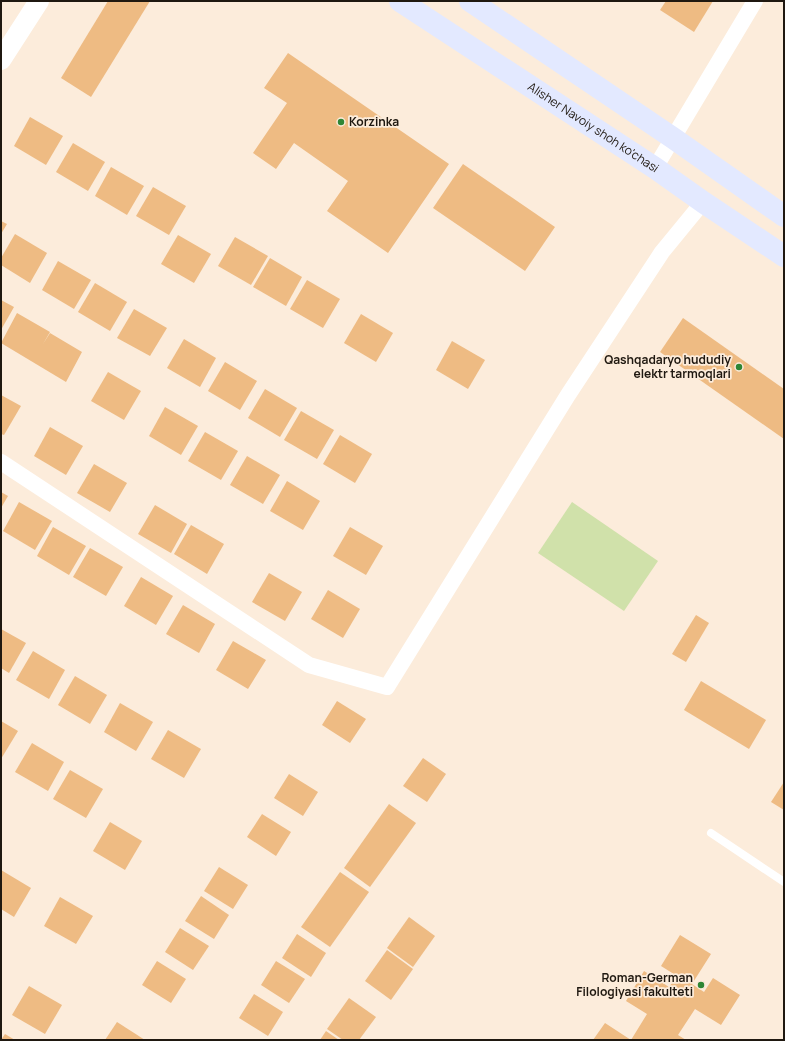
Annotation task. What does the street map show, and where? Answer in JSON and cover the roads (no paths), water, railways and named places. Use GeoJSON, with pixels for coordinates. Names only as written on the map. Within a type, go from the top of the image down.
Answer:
{"type":"FeatureCollection","features":[{"type":"Feature","properties":{"kind":"main road","name":"Alisher Navoiy shoh ko'chasi"},"geometry":{"type":"LineString","coordinates":[[400,1],[656,168],[703,202],[784,256]]}},
{"type":"Feature","properties":{"kind":"main road"},"geometry":{"type":"LineString","coordinates":[[470,1],[673,138],[784,216]]}},
{"type":"Feature","properties":{"kind":"street"},"geometry":{"type":"LineString","coordinates":[[1,60],[39,1]]}},
{"type":"Feature","properties":{"kind":"street"},"geometry":{"type":"LineString","coordinates":[[656,168],[756,1]]}},
{"type":"Feature","properties":{"kind":"street"},"geometry":{"type":"LineString","coordinates":[[1,462],[309,665],[387,687],[568,395],[662,252],[703,202]]}},
{"type":"Feature","properties":{"kind":"lane"},"geometry":{"type":"LineString","coordinates":[[711,833],[784,882]]}},
{"type":"Feature","properties":{"kind":"place","name":"Korzinka"},"geometry":{"type":"Point","coordinates":[341,122]}},
{"type":"Feature","properties":{"kind":"place","name":"Qashqadaryo hududiy elektr tarmoqlari"},"geometry":{"type":"Point","coordinates":[739,367]}},
{"type":"Feature","properties":{"kind":"place","name":"Roman-German Filologiyasi fakulteti"},"geometry":{"type":"Point","coordinates":[701,985]}}]}
